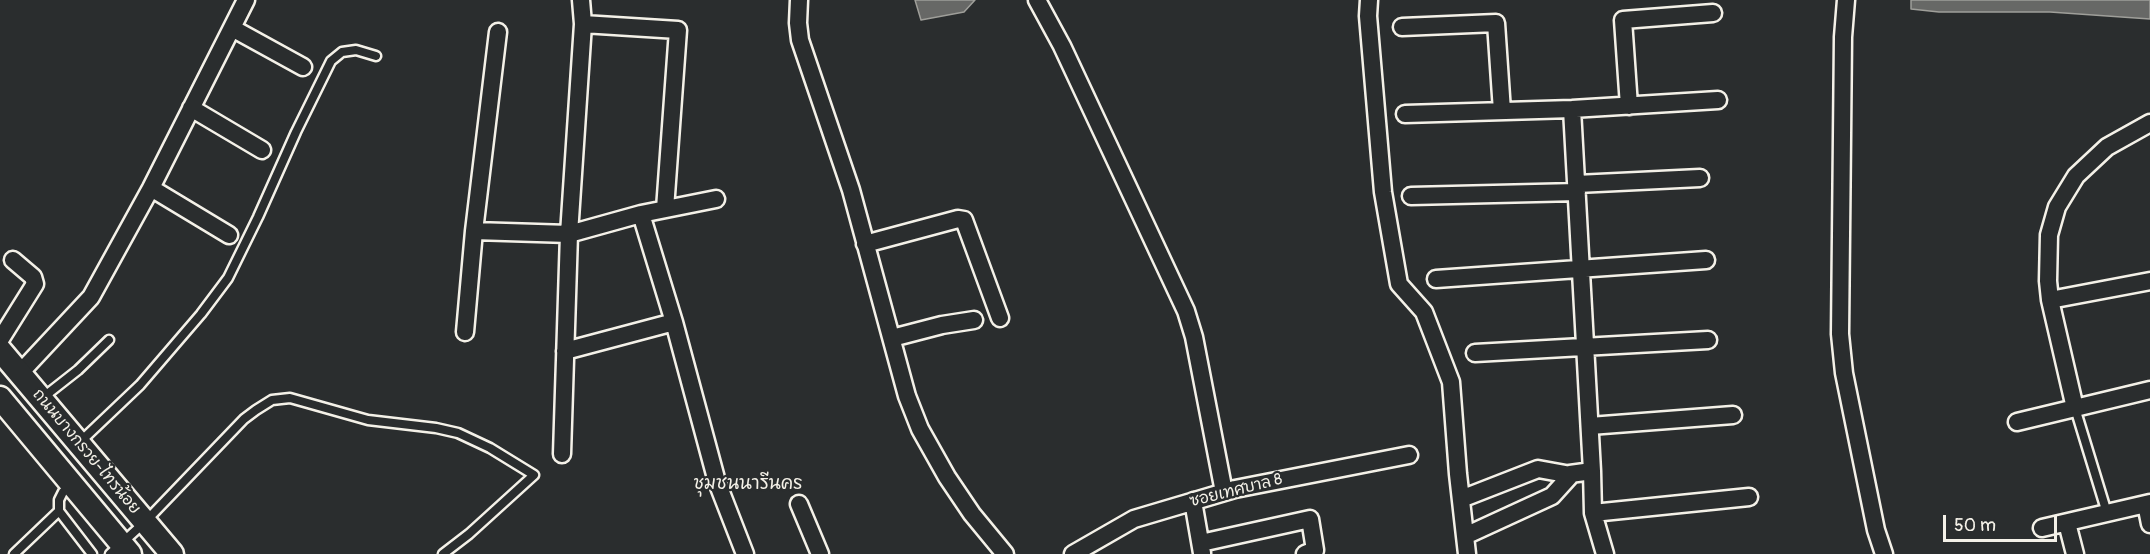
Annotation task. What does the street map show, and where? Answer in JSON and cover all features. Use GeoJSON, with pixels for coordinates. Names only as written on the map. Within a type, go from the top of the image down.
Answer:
{"type":"FeatureCollection","features":[{"type":"Feature","properties":{"kind":"main road","name":"ถนนบางกรวย-ไทรน้อย"},"geometry":{"type":"LineString","coordinates":[[0,350],[172,554]]}},
{"type":"Feature","properties":{"kind":"main road","name":"ถนนบางกรวย-ไทรน้อย"},"geometry":{"type":"LineString","coordinates":[[0,398],[71,484],[120,551]]}},
{"type":"Feature","properties":{"kind":"street"},"geometry":{"type":"LineString","coordinates":[[19,374],[91,297],[151,188],[246,0]]}},
{"type":"Feature","properties":{"kind":"street"},"geometry":{"type":"LineString","coordinates":[[562,454],[569,234],[583,24],[581,0]]}},
{"type":"Feature","properties":{"kind":"street"},"geometry":{"type":"LineString","coordinates":[[800,0],[798,23],[800,40],[851,190],[907,396],[920,429],[947,477],[972,514],[1005,554]]}},
{"type":"Feature","properties":{"kind":"street"},"geometry":{"type":"LineString","coordinates":[[1037,0],[1062,46],[1186,311],[1194,337],[1224,492]]}},
{"type":"Feature","properties":{"kind":"street"},"geometry":{"type":"LineString","coordinates":[[1369,0],[1368,16],[1383,192],[1399,284],[1424,312],[1451,382],[1467,554]]}},
{"type":"Feature","properties":{"kind":"street"},"geometry":{"type":"LineString","coordinates":[[1846,0],[1843,37],[1840,334],[1849,395],[1876,530],[1884,554]]}},
{"type":"Feature","properties":{"kind":"street"},"geometry":{"type":"LineString","coordinates":[[1629,106],[1623,20],[1713,13]]}},
{"type":"Feature","properties":{"kind":"street"},"geometry":{"type":"LineString","coordinates":[[1402,27],[1496,23],[1502,111]]}},
{"type":"Feature","properties":{"kind":"street"},"geometry":{"type":"LineString","coordinates":[[583,24],[678,30],[665,209]]}},
{"type":"Feature","properties":{"kind":"street"},"geometry":{"type":"LineString","coordinates":[[232,28],[303,67]]}},
{"type":"Feature","properties":{"kind":"street"},"geometry":{"type":"LineString","coordinates":[[465,332],[474,231],[498,32]]}},
{"type":"Feature","properties":{"kind":"street"},"geometry":{"type":"LineString","coordinates":[[1405,114],[1572,109],[1718,100]]}},
{"type":"Feature","properties":{"kind":"street"},"geometry":{"type":"LineString","coordinates":[[191,108],[262,150]]}},
{"type":"Feature","properties":{"kind":"street"},"geometry":{"type":"LineString","coordinates":[[1572,109],[1593,513],[1605,554]]}},
{"type":"Feature","properties":{"kind":"street"},"geometry":{"type":"LineString","coordinates":[[2075,408],[2050,300],[2049,235],[2057,207],[2076,176],[2107,147],[2150,123]]}},
{"type":"Feature","properties":{"kind":"street"},"geometry":{"type":"LineString","coordinates":[[1411,196],[1577,188],[1700,178]]}},
{"type":"Feature","properties":{"kind":"street"},"geometry":{"type":"LineString","coordinates":[[151,188],[229,235]]}},
{"type":"Feature","properties":{"kind":"street"},"geometry":{"type":"LineString","coordinates":[[474,231],[569,234],[640,214],[716,200]]}},
{"type":"Feature","properties":{"kind":"street"},"geometry":{"type":"LineString","coordinates":[[640,214],[674,322],[717,482],[745,554]]}},
{"type":"Feature","properties":{"kind":"street"},"geometry":{"type":"LineString","coordinates":[[865,244],[958,219],[964,220],[1000,318]]}},
{"type":"Feature","properties":{"kind":"street"},"geometry":{"type":"LineString","coordinates":[[0,340],[35,284],[33,277],[13,260]]}},
{"type":"Feature","properties":{"kind":"street"},"geometry":{"type":"LineString","coordinates":[[1436,279],[1706,260]]}},
{"type":"Feature","properties":{"kind":"street"},"geometry":{"type":"LineString","coordinates":[[2050,300],[2150,281]]}},
{"type":"Feature","properties":{"kind":"street"},"geometry":{"type":"LineString","coordinates":[[892,338],[942,325],[974,320]]}},
{"type":"Feature","properties":{"kind":"street"},"geometry":{"type":"LineString","coordinates":[[565,351],[674,322]]}},
{"type":"Feature","properties":{"kind":"street"},"geometry":{"type":"LineString","coordinates":[[1475,353],[1708,340]]}},
{"type":"Feature","properties":{"kind":"street"},"geometry":{"type":"LineString","coordinates":[[2017,422],[2150,390]]}},
{"type":"Feature","properties":{"kind":"street"},"geometry":{"type":"LineString","coordinates":[[1590,426],[1733,415]]}},
{"type":"Feature","properties":{"kind":"street","name":"ซอยเทศบาล 8"},"geometry":{"type":"LineString","coordinates":[[1074,554],[1134,519],[1193,501],[1224,492],[1409,455]]}},
{"type":"Feature","properties":{"kind":"street"},"geometry":{"type":"LineString","coordinates":[[1461,499],[1538,469],[1570,474],[1592,471]]}},
{"type":"Feature","properties":{"kind":"street"},"geometry":{"type":"LineString","coordinates":[[1465,536],[1552,496],[1570,474]]}},
{"type":"Feature","properties":{"kind":"street"},"geometry":{"type":"LineString","coordinates":[[1593,513],[1749,497]]}},
{"type":"Feature","properties":{"kind":"street"},"geometry":{"type":"LineString","coordinates":[[1193,501],[1202,549],[1310,519],[1314,550],[1305,554]]}},
{"type":"Feature","properties":{"kind":"street"},"geometry":{"type":"LineString","coordinates":[[799,504],[820,554]]}},
{"type":"Feature","properties":{"kind":"street"},"geometry":{"type":"LineString","coordinates":[[2042,528],[2148,504],[2150,525]]}},
{"type":"Feature","properties":{"kind":"street"},"geometry":{"type":"LineString","coordinates":[[2067,523],[2075,554]]}},
{"type":"Feature","properties":{"kind":"lane"},"geometry":{"type":"LineString","coordinates":[[78,443],[140,385],[201,314],[228,278],[331,61],[342,52],[356,50],[376,56]]}},
{"type":"Feature","properties":{"kind":"lane"},"geometry":{"type":"LineString","coordinates":[[41,399],[78,370],[109,340]]}},
{"type":"Feature","properties":{"kind":"lane"},"geometry":{"type":"LineString","coordinates":[[120,551],[244,419],[273,400],[290,398],[368,420],[436,428],[458,433],[490,448],[534,475],[469,534],[443,554]]}},
{"type":"Feature","properties":{"kind":"lane"},"geometry":{"type":"LineString","coordinates":[[2075,408],[2107,513]]}},
{"type":"Feature","properties":{"kind":"lane"},"geometry":{"type":"LineString","coordinates":[[71,484],[59,500],[59,512],[92,554]]}},
{"type":"Feature","properties":{"kind":"lane"},"geometry":{"type":"LineString","coordinates":[[14,554],[59,512]]}},
{"type":"Feature","properties":{"kind":"shaded area"},"geometry":{"type":"Polygon","coordinates":[[[915,0],[975,0],[964,12],[921,20],[915,0]]]}},
{"type":"Feature","properties":{"kind":"shaded area"},"geometry":{"type":"Polygon","coordinates":[[[1911,0],[2150,0],[2150,19],[2050,12],[1939,12],[1911,9],[1911,0]]]}},
{"type":"Feature","properties":{"kind":"district","name":"ชุมชนนารีนคร"},"geometry":{"type":"Point","coordinates":[748,484]}}]}
